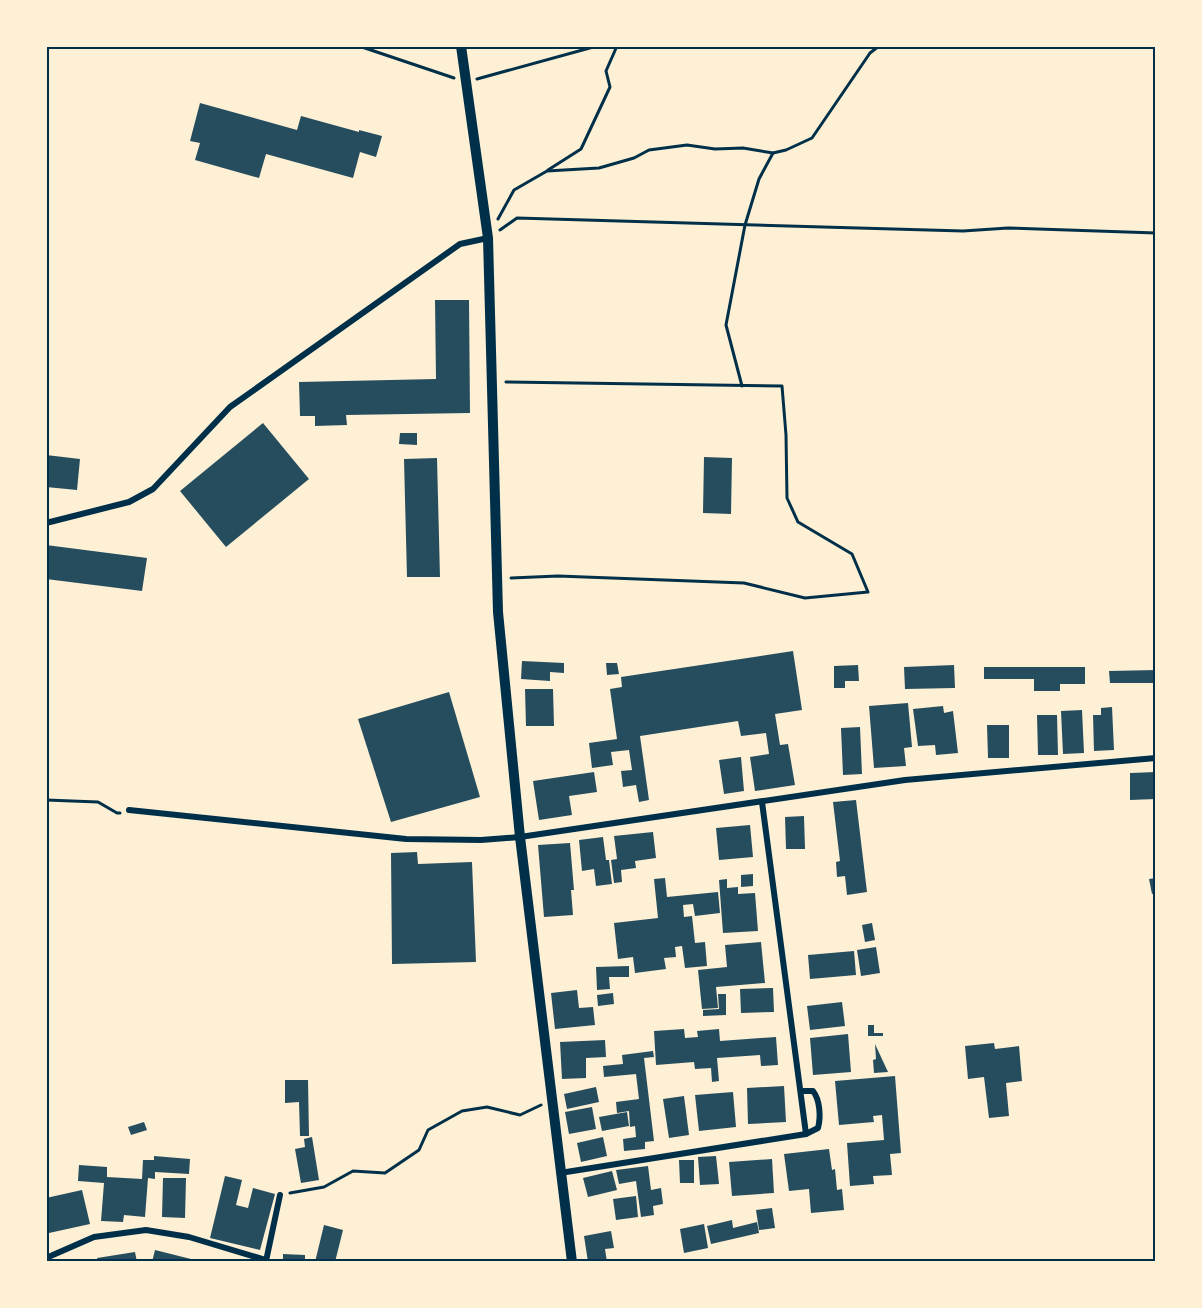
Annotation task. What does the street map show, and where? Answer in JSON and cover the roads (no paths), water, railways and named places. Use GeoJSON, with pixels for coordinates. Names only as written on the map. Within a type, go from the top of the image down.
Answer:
{"type":"FeatureCollection","features":[{"type":"Feature","properties":{"kind":"street"},"geometry":{"type":"LineString","coordinates":[[461,46],[488,238],[498,612],[520,837],[572,1262]]}},
{"type":"Feature","properties":{"kind":"street"},"geometry":{"type":"LineString","coordinates":[[46,523],[129,502],[153,489],[230,406],[460,244],[488,238]]}},
{"type":"Feature","properties":{"kind":"street"},"geometry":{"type":"LineString","coordinates":[[129,810],[406,839],[481,840],[520,837],[905,780],[1155,758]]}},
{"type":"Feature","properties":{"kind":"street"},"geometry":{"type":"LineString","coordinates":[[762,802],[806,1134]]}},
{"type":"Feature","properties":{"kind":"street"},"geometry":{"type":"LineString","coordinates":[[560,1173],[806,1134],[819,1128],[820,1121],[817,1096],[813,1091],[801,1091]]}},
{"type":"Feature","properties":{"kind":"street"},"geometry":{"type":"LineString","coordinates":[[46,1258],[94,1237],[146,1230],[189,1237],[266,1261],[280,1195]]}}]}
